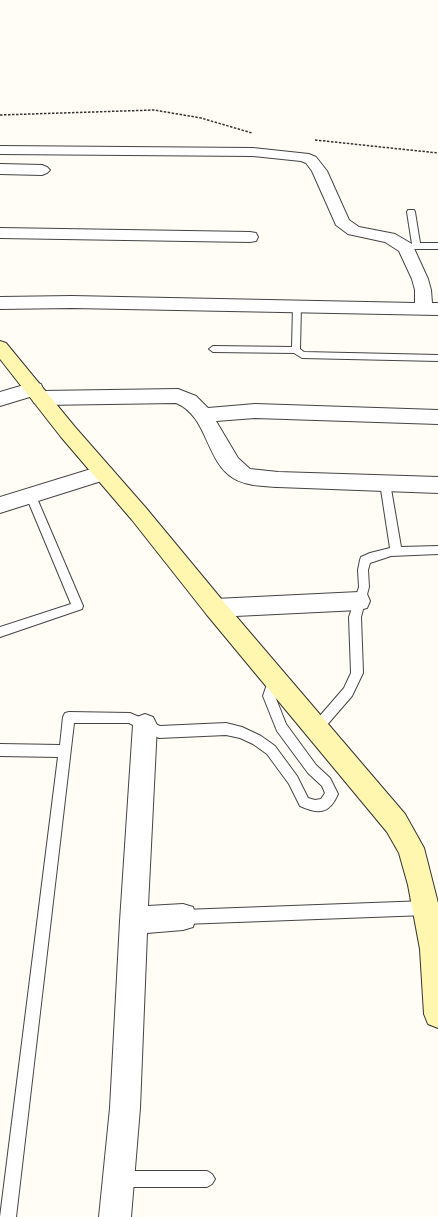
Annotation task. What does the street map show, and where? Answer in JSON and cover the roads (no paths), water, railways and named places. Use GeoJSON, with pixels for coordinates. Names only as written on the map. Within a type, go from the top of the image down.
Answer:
{"type":"FeatureCollection","features":[{"type":"Feature","properties":{"kind":"street"},"geometry":{"type":"LineString","coordinates":[[0,150],[253,152],[304,157],[311,160],[319,171],[342,222],[354,231],[389,238],[411,247],[423,290],[431,309],[72,302],[0,303]]}},
{"type":"Feature","properties":{"kind":"street"},"geometry":{"type":"LineString","coordinates":[[0,169],[42,170]]}},
{"type":"Feature","properties":{"kind":"street"},"geometry":{"type":"LineString","coordinates":[[0,233],[250,237]]}},
{"type":"Feature","properties":{"kind":"street"},"geometry":{"type":"LineString","coordinates":[[0,347],[274,679],[396,823],[411,848],[432,907],[438,1014]]}},
{"type":"Feature","properties":{"kind":"street"},"geometry":{"type":"LineString","coordinates":[[0,387],[178,396],[186,398],[197,406],[232,464],[239,472],[247,476],[272,479],[438,485]]}},
{"type":"Feature","properties":{"kind":"street"},"geometry":{"type":"LineString","coordinates":[[0,399],[33,388]]}},
{"type":"Feature","properties":{"kind":"street"},"geometry":{"type":"LineString","coordinates":[[202,415],[255,411],[438,417]]}},
{"type":"Feature","properties":{"kind":"street"},"geometry":{"type":"LineString","coordinates":[[0,505],[104,473]]}},
{"type":"Feature","properties":{"kind":"street"},"geometry":{"type":"LineString","coordinates":[[215,608],[359,601]]}},
{"type":"Feature","properties":{"kind":"street"},"geometry":{"type":"LineString","coordinates":[[115,1217],[125,1108],[133,921],[146,725]]}},
{"type":"Feature","properties":{"kind":"street"},"geometry":{"type":"LineString","coordinates":[[133,921],[184,917]]}},
{"type":"Feature","properties":{"kind":"lane"},"geometry":{"type":"LineString","coordinates":[[412,212],[411,247],[438,246]]}},
{"type":"Feature","properties":{"kind":"lane"},"geometry":{"type":"LineString","coordinates":[[296,350],[297,306]]}},
{"type":"Feature","properties":{"kind":"lane"},"geometry":{"type":"LineString","coordinates":[[213,349],[296,350],[302,355],[438,358]]}},
{"type":"Feature","properties":{"kind":"lane"},"geometry":{"type":"LineString","coordinates":[[385,483],[396,551]]}},
{"type":"Feature","properties":{"kind":"lane"},"geometry":{"type":"LineString","coordinates":[[0,632],[78,606],[31,496]]}},
{"type":"Feature","properties":{"kind":"lane"},"geometry":{"type":"LineString","coordinates":[[316,729],[348,692],[357,673],[355,617],[364,587],[363,570],[365,560],[372,556],[396,551],[438,550]]}},
{"type":"Feature","properties":{"kind":"lane"},"geometry":{"type":"LineString","coordinates":[[8,1217],[70,717],[130,718],[159,732],[226,729],[247,735],[271,750],[293,780],[304,802],[315,806],[325,804],[332,794],[326,782],[312,769],[281,727],[269,696],[274,679]]}},
{"type":"Feature","properties":{"kind":"lane"},"geometry":{"type":"LineString","coordinates":[[0,750],[65,751]]}},
{"type":"Feature","properties":{"kind":"lane"},"geometry":{"type":"LineString","coordinates":[[184,917],[432,907]]}},
{"type":"Feature","properties":{"kind":"lane"},"geometry":{"type":"LineString","coordinates":[[118,1179],[207,1179]]}}]}
